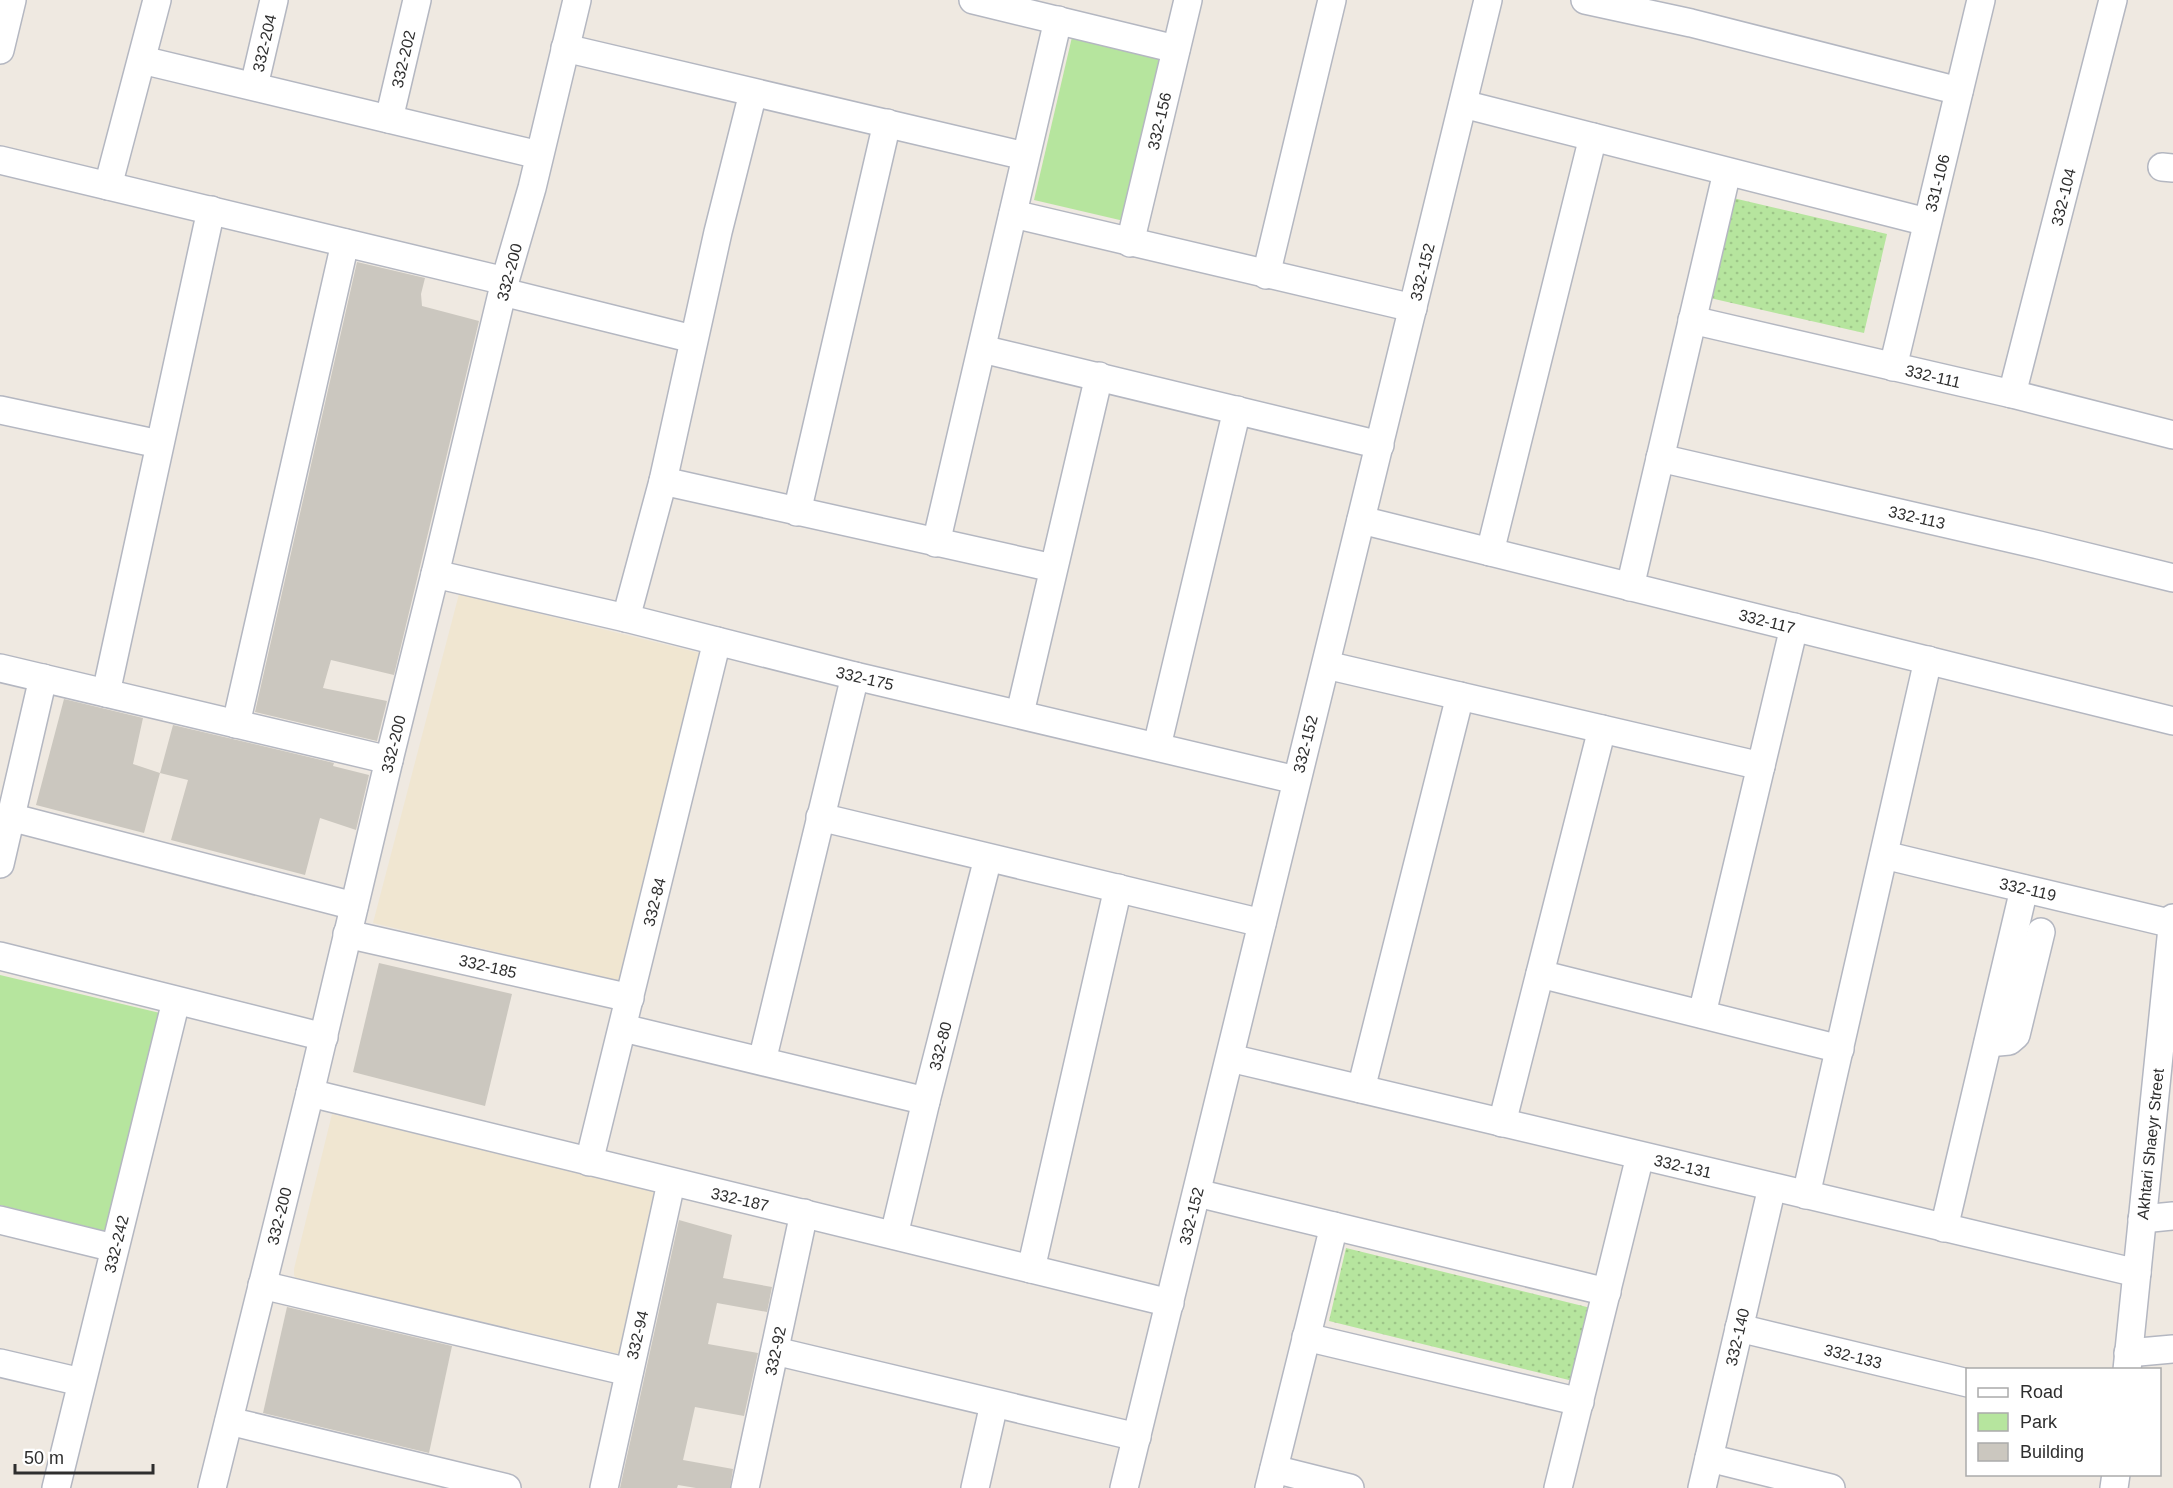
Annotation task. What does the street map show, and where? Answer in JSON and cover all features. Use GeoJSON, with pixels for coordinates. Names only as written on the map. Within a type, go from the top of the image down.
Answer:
{"type":"FeatureCollection","features":[{"type":"Feature","properties":{"kind":"street"},"geometry":{"type":"LineString","coordinates":[[0,50],[12,0]]}},
{"type":"Feature","properties":{"kind":"street"},"geometry":{"type":"LineString","coordinates":[[108,186],[157,0]]}},
{"type":"Feature","properties":{"kind":"street","name":"332-204"},"geometry":{"type":"LineString","coordinates":[[254,86],[274,0]]}},
{"type":"Feature","properties":{"kind":"street","name":"332-202"},"geometry":{"type":"LineString","coordinates":[[389,119],[417,0]]}},
{"type":"Feature","properties":{"kind":"street","name":"332-200"},"geometry":{"type":"LineString","coordinates":[[212,1488],[324,1037],[504,286],[577,0]]}},
{"type":"Feature","properties":{"kind":"street"},"geometry":{"type":"LineString","coordinates":[[973,0],[1176,49]]}},
{"type":"Feature","properties":{"kind":"street","name":"332-156"},"geometry":{"type":"LineString","coordinates":[[1130,243],[1188,0]]}},
{"type":"Feature","properties":{"kind":"street"},"geometry":{"type":"LineString","coordinates":[[1266,275],[1332,0]]}},
{"type":"Feature","properties":{"kind":"street","name":"332-152"},"geometry":{"type":"LineString","coordinates":[[1124,1488],[1488,0]]}},
{"type":"Feature","properties":{"kind":"street"},"geometry":{"type":"LineString","coordinates":[[1585,0],[1691,23],[1959,91]]}},
{"type":"Feature","properties":{"kind":"street","name":"331-106"},"geometry":{"type":"LineString","coordinates":[[1893,367],[1981,0]]}},
{"type":"Feature","properties":{"kind":"street","name":"332-104"},"geometry":{"type":"LineString","coordinates":[[2013,394],[2113,0]]}},
{"type":"Feature","properties":{"kind":"street"},"geometry":{"type":"LineString","coordinates":[[936,543],[1058,20]]}},
{"type":"Feature","properties":{"kind":"street"},"geometry":{"type":"LineString","coordinates":[[565,48],[1025,156]]}},
{"type":"Feature","properties":{"kind":"street"},"geometry":{"type":"LineString","coordinates":[[142,60],[539,155]]}},
{"type":"Feature","properties":{"kind":"street"},"geometry":{"type":"LineString","coordinates":[[626,618],[663,481],[693,339],[753,93]]}},
{"type":"Feature","properties":{"kind":"street"},"geometry":{"type":"LineString","coordinates":[[1463,104],[1927,222]]}},
{"type":"Feature","properties":{"kind":"street"},"geometry":{"type":"LineString","coordinates":[[797,512],[887,123]]}},
{"type":"Feature","properties":{"kind":"street"},"geometry":{"type":"LineString","coordinates":[[1490,552],[1593,137]]}},
{"type":"Feature","properties":{"kind":"street"},"geometry":{"type":"LineString","coordinates":[[0,160],[345,243],[693,339]]}},
{"type":"Feature","properties":{"kind":"street"},"geometry":{"type":"LineString","coordinates":[[1630,587],[1727,172]]}},
{"type":"Feature","properties":{"kind":"street"},"geometry":{"type":"LineString","coordinates":[[106,693],[211,210]]}},
{"type":"Feature","properties":{"kind":"street"},"geometry":{"type":"LineString","coordinates":[[1013,214],[1413,308]]}},
{"type":"Feature","properties":{"kind":"street"},"geometry":{"type":"LineString","coordinates":[[236,724],[345,243]]}},
{"type":"Feature","properties":{"kind":"street","name":"332-111"},"geometry":{"type":"LineString","coordinates":[[1692,320],[2013,394],[2173,435]]}},
{"type":"Feature","properties":{"kind":"street"},"geometry":{"type":"LineString","coordinates":[[982,349],[1380,445]]}},
{"type":"Feature","properties":{"kind":"street"},"geometry":{"type":"LineString","coordinates":[[1020,713],[1099,376]]}},
{"type":"Feature","properties":{"kind":"street"},"geometry":{"type":"LineString","coordinates":[[0,410],[159,444]]}},
{"type":"Feature","properties":{"kind":"street"},"geometry":{"type":"LineString","coordinates":[[1156,746],[1237,410]]}},
{"type":"Feature","properties":{"kind":"street","name":"332-113"},"geometry":{"type":"LineString","coordinates":[[1660,458],[2173,578]]}},
{"type":"Feature","properties":{"kind":"street"},"geometry":{"type":"LineString","coordinates":[[663,481],[1053,568]]}},
{"type":"Feature","properties":{"kind":"street","name":"332-117"},"geometry":{"type":"LineString","coordinates":[[1361,520],[2173,720]]}},
{"type":"Feature","properties":{"kind":"street","name":"332-175"},"geometry":{"type":"LineString","coordinates":[[435,574],[1296,780]]}},
{"type":"Feature","properties":{"kind":"street"},"geometry":{"type":"LineString","coordinates":[[1702,1014],[1794,627]]}},
{"type":"Feature","properties":{"kind":"street","name":"332-84"},"geometry":{"type":"LineString","coordinates":[[589,1162],[717,641]]}},
{"type":"Feature","properties":{"kind":"street"},"geometry":{"type":"LineString","coordinates":[[1806,1195],[1928,660]]}},
{"type":"Feature","properties":{"kind":"street"},"geometry":{"type":"LineString","coordinates":[[1326,665],[1761,766]]}},
{"type":"Feature","properties":{"kind":"street"},"geometry":{"type":"LineString","coordinates":[[0,668],[389,760]]}},
{"type":"Feature","properties":{"kind":"street"},"geometry":{"type":"LineString","coordinates":[[762,1061],[855,676]]}},
{"type":"Feature","properties":{"kind":"street"},"geometry":{"type":"LineString","coordinates":[[0,864],[43,678]]}},
{"type":"Feature","properties":{"kind":"street"},"geometry":{"type":"LineString","coordinates":[[1361,1089],[1460,696]]}},
{"type":"Feature","properties":{"kind":"street"},"geometry":{"type":"LineString","coordinates":[[1502,1123],[1602,729]]}},
{"type":"Feature","properties":{"kind":"street"},"geometry":{"type":"LineString","coordinates":[[10,817],[354,906]]}},
{"type":"Feature","properties":{"kind":"street"},"geometry":{"type":"LineString","coordinates":[[820,817],[1262,923]]}},
{"type":"Feature","properties":{"kind":"street","name":"332-119"},"geometry":{"type":"LineString","coordinates":[[1884,855],[2173,924]]}},
{"type":"Feature","properties":{"kind":"street","name":"332-80"},"geometry":{"type":"LineString","coordinates":[[894,1235],[988,858]]}},
{"type":"Feature","properties":{"kind":"street"},"geometry":{"type":"LineString","coordinates":[[1031,1269],[1118,888]]}},
{"type":"Feature","properties":{"kind":"street"},"geometry":{"type":"LineString","coordinates":[[1944,1228],[2024,889]]}},
{"type":"Feature","properties":{"kind":"street","name":"Akhtari Shaeyr Street"},"geometry":{"type":"LineString","coordinates":[[2127,1361],[2142,1219],[2165,1073],[2173,918]]}},
{"type":"Feature","properties":{"kind":"street"},"geometry":{"type":"LineString","coordinates":[[1988,1043],[2009,1041],[2016,1035],[2041,932]]}},
{"type":"Feature","properties":{"kind":"street","name":"332-185"},"geometry":{"type":"LineString","coordinates":[[347,934],[630,998]]}},
{"type":"Feature","properties":{"kind":"street"},"geometry":{"type":"LineString","coordinates":[[0,956],[324,1037]]}},
{"type":"Feature","properties":{"kind":"street"},"geometry":{"type":"LineString","coordinates":[[1540,974],[1840,1049]]}},
{"type":"Feature","properties":{"kind":"street","name":"332-242"},"geometry":{"type":"LineString","coordinates":[[56,1488],[176,1001]]}},
{"type":"Feature","properties":{"kind":"street"},"geometry":{"type":"LineString","coordinates":[[623,1028],[926,1101]]}},
{"type":"Feature","properties":{"kind":"street","name":"332-131"},"geometry":{"type":"LineString","coordinates":[[1230,1058],[2136,1273]]}},
{"type":"Feature","properties":{"kind":"street","name":"332-187"},"geometry":{"type":"LineString","coordinates":[[310,1093],[1170,1303]]}},
{"type":"Feature","properties":{"kind":"street"},"geometry":{"type":"LineString","coordinates":[[1558,1488],[1641,1156]]}},
{"type":"Feature","properties":{"kind":"street","name":"332-94"},"geometry":{"type":"LineString","coordinates":[[604,1488],[671,1183]]}},
{"type":"Feature","properties":{"kind":"street","name":"332-140"},"geometry":{"type":"LineString","coordinates":[[1702,1488],[1772,1187]]}},
{"type":"Feature","properties":{"kind":"street"},"geometry":{"type":"LineString","coordinates":[[1197,1193],[1606,1292]]}},
{"type":"Feature","properties":{"kind":"street","name":"332-92"},"geometry":{"type":"LineString","coordinates":[[745,1488],[804,1214]]}},
{"type":"Feature","properties":{"kind":"street"},"geometry":{"type":"LineString","coordinates":[[2142,1219],[2173,1216]]}},
{"type":"Feature","properties":{"kind":"street"},"geometry":{"type":"LineString","coordinates":[[0,1220],[114,1248]]}},
{"type":"Feature","properties":{"kind":"street"},"geometry":{"type":"LineString","coordinates":[[1334,1226],[1271,1479],[1350,1488]]}},
{"type":"Feature","properties":{"kind":"street"},"geometry":{"type":"LineString","coordinates":[[262,1285],[629,1372]]}},
{"type":"Feature","properties":{"kind":"street","name":"332-133"},"geometry":{"type":"LineString","coordinates":[[1739,1328],[1966,1383]]}},
{"type":"Feature","properties":{"kind":"street"},"geometry":{"type":"LineString","coordinates":[[1306,1337],[1580,1402]]}},
{"type":"Feature","properties":{"kind":"street"},"geometry":{"type":"LineString","coordinates":[[2127,1361],[2173,1349]]}},
{"type":"Feature","properties":{"kind":"street"},"geometry":{"type":"LineString","coordinates":[[775,1351],[1137,1437]]}},
{"type":"Feature","properties":{"kind":"street"},"geometry":{"type":"LineString","coordinates":[[0,1363],[81,1382]]}},
{"type":"Feature","properties":{"kind":"street"},"geometry":{"type":"LineString","coordinates":[[975,1488],[994,1404]]}},
{"type":"Feature","properties":{"kind":"street"},"geometry":{"type":"LineString","coordinates":[[229,1421],[507,1488]]}},
{"type":"Feature","properties":{"kind":"street"},"geometry":{"type":"LineString","coordinates":[[1709,1458],[1831,1488]]}},
{"type":"Feature","properties":{"kind":"shaded area"},"geometry":{"type":"Polygon","coordinates":[[[459,594],[704,654],[624,982],[373,923],[459,594]]]}},
{"type":"Feature","properties":{"kind":"shaded area"},"geometry":{"type":"Polygon","coordinates":[[[332,1114],[653,1191],[655,1193],[620,1354],[296,1278],[294,1269],[332,1114]]]}},
{"type":"Feature","properties":{"kind":"green space"},"geometry":{"type":"Polygon","coordinates":[[[1072,37],[1163,58],[1124,221],[1034,200],[1072,37]]]}},
{"type":"Feature","properties":{"kind":"green space"},"geometry":{"type":"Polygon","coordinates":[[[1733,198],[1887,234],[1864,333],[1710,298],[1733,198]]]}},
{"type":"Feature","properties":{"kind":"green space"},"geometry":{"type":"Polygon","coordinates":[[[0,975],[160,1013],[105,1231],[0,1205],[0,975]]]}},
{"type":"Feature","properties":{"kind":"green space"},"geometry":{"type":"Polygon","coordinates":[[[1346,1248],[1591,1308],[1573,1381],[1329,1321],[1346,1248]]]}},
{"type":"Feature","properties":{"kind":"building"},"geometry":{"type":"Polygon","coordinates":[[[357,262],[425,278],[421,294],[422,306],[479,321],[394,675],[331,660],[323,688],[387,701],[377,741],[255,712],[357,262]]]}},
{"type":"Feature","properties":{"kind":"building"},"geometry":{"type":"Polygon","coordinates":[[[64,699],[143,718],[133,764],[160,773],[144,833],[36,805],[64,699]]]}},
{"type":"Feature","properties":{"kind":"building"},"geometry":{"type":"Polygon","coordinates":[[[173,725],[334,763],[333,766],[369,775],[356,830],[320,818],[305,875],[171,840],[188,780],[160,773],[173,725]]]}},
{"type":"Feature","properties":{"kind":"building"},"geometry":{"type":"Polygon","coordinates":[[[379,963],[512,994],[485,1106],[353,1072],[379,963]]]}},
{"type":"Feature","properties":{"kind":"building"},"geometry":{"type":"Polygon","coordinates":[[[679,1220],[732,1235],[723,1278],[772,1287],[767,1312],[717,1303],[708,1344],[758,1353],[744,1416],[695,1407],[683,1460],[733,1469],[730,1488],[696,1488],[678,1485],[677,1488],[620,1488],[679,1220]]]}},
{"type":"Feature","properties":{"kind":"building"},"geometry":{"type":"Polygon","coordinates":[[[287,1307],[452,1346],[429,1453],[263,1413],[287,1307]]]}}]}
